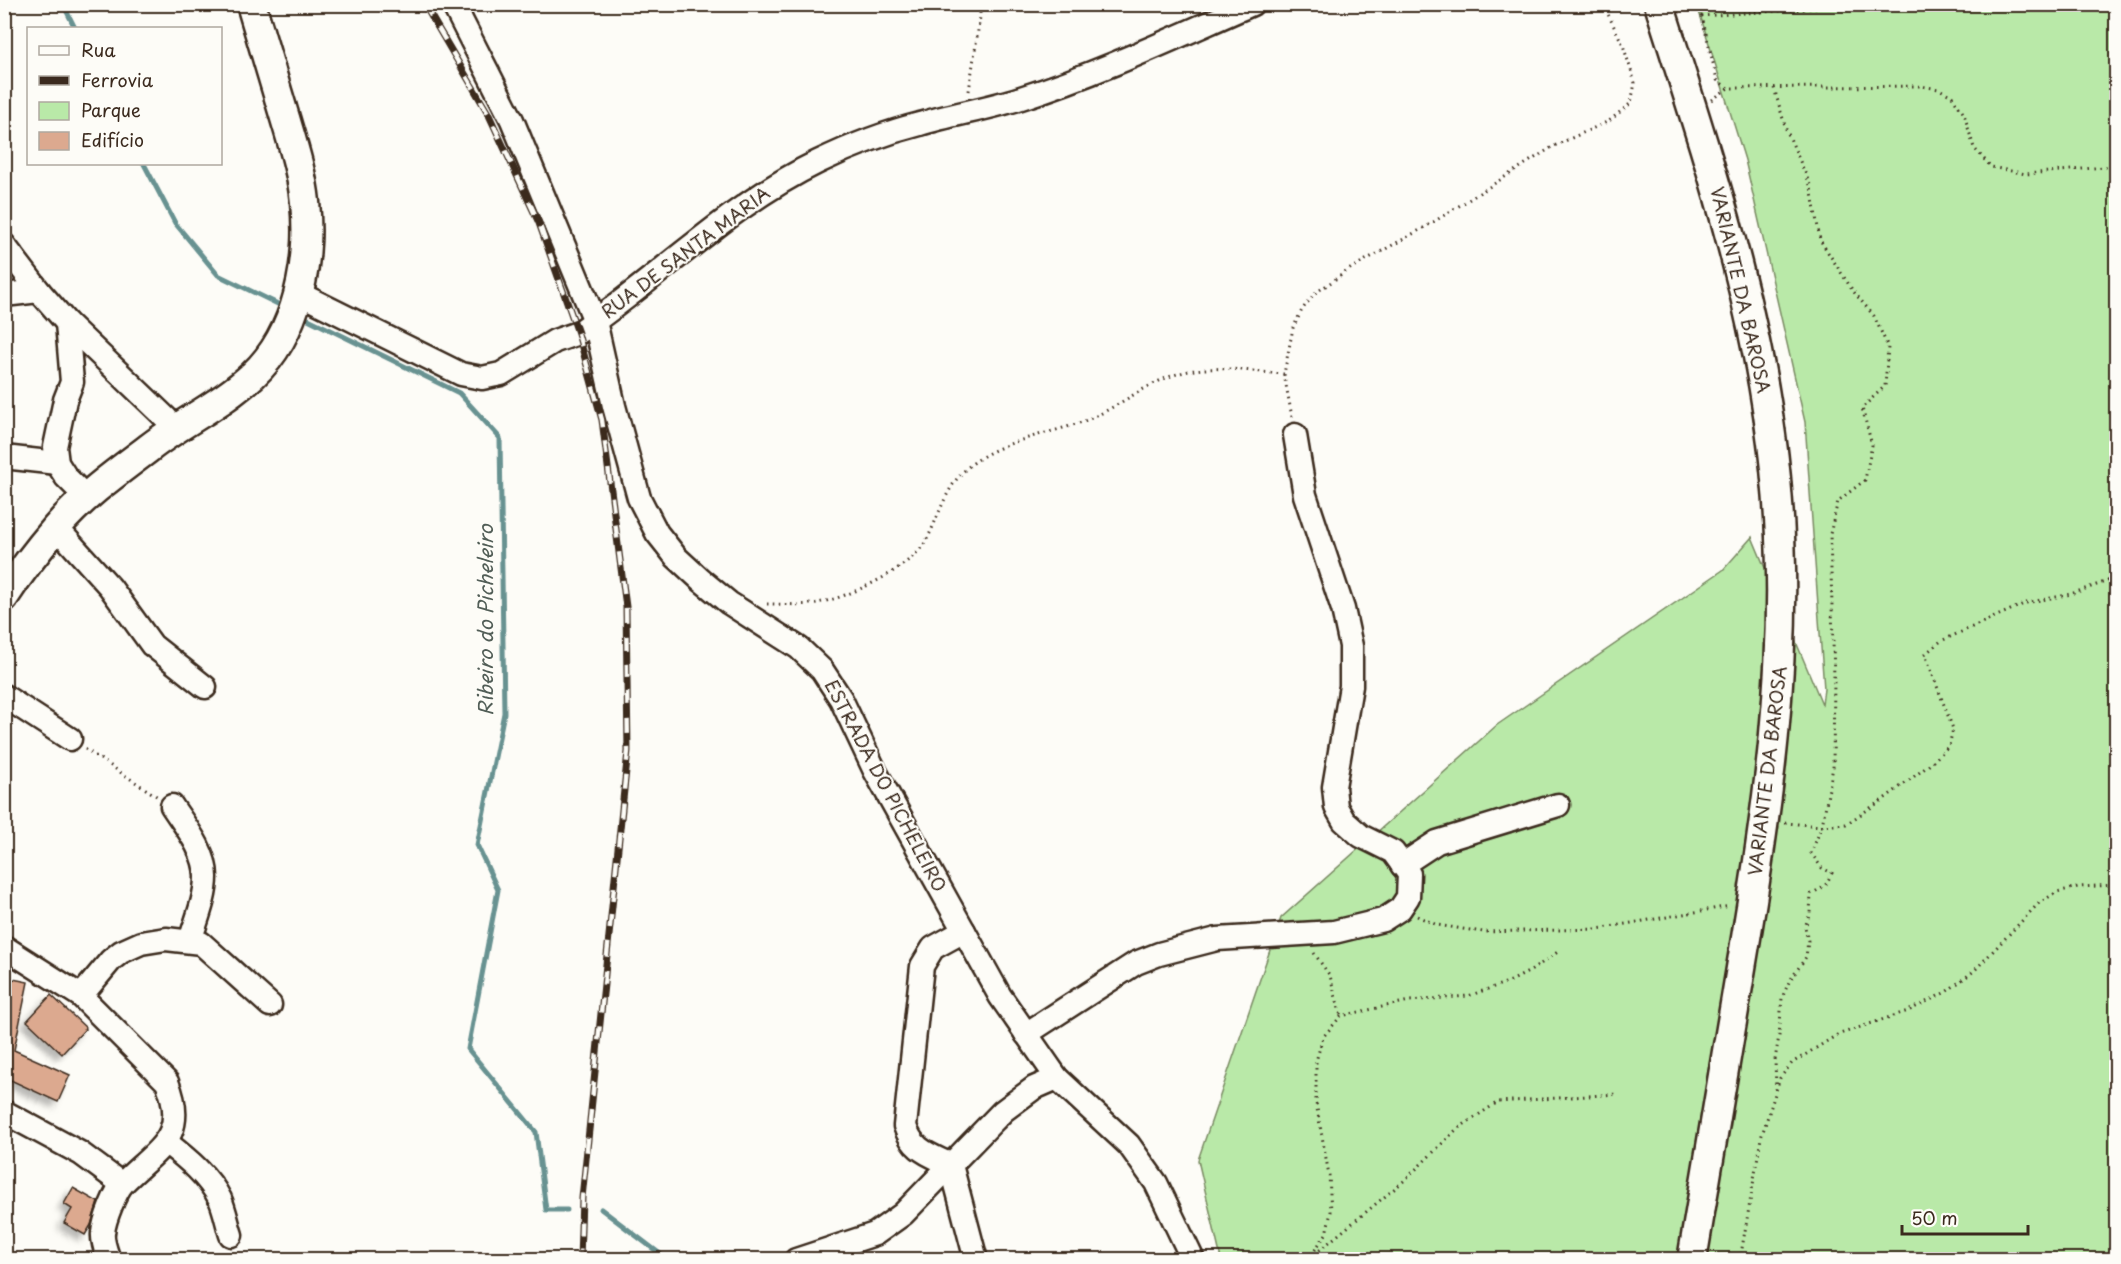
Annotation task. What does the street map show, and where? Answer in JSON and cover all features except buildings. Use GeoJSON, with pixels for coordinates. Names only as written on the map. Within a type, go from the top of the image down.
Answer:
{"type":"FeatureCollection","features":[{"type":"Feature","properties":{"kind":"main road"},"geometry":{"type":"LineString","coordinates":[[4,597],[56,528],[87,498],[150,447],[251,376],[270,357],[282,336],[294,306],[305,250],[306,211],[297,159],[251,4]]}},
{"type":"Feature","properties":{"kind":"main road","name":"VARIANTE DA BAROSA"},"geometry":{"type":"LineString","coordinates":[[1659,4],[1719,194],[1755,343],[1778,501],[1781,547],[1781,665],[1772,765],[1752,902],[1692,1260]]}},
{"type":"Feature","properties":{"kind":"street","name":"ESTRADA DO PICHELEIRO"},"geometry":{"type":"LineString","coordinates":[[453,4],[512,120],[595,321],[614,406],[639,498],[657,533],[676,557],[700,580],[729,603],[799,648],[822,670],[842,699],[875,771],[1000,996],[1057,1078],[1129,1144],[1156,1183],[1193,1260]]}},
{"type":"Feature","properties":{"kind":"street","name":"RUA DE SANTA MARIA"},"geometry":{"type":"LineString","coordinates":[[294,306],[460,374],[482,378],[501,374],[550,344],[578,333],[735,213],[782,181],[815,163],[880,135],[966,114],[1047,90],[1252,4]]}},
{"type":"Feature","properties":{"kind":"street"},"geometry":{"type":"LineString","coordinates":[[4,245],[67,323],[166,418],[174,431]]}},
{"type":"Feature","properties":{"kind":"street"},"geometry":{"type":"LineString","coordinates":[[4,295],[39,291]]}},
{"type":"Feature","properties":{"kind":"street"},"geometry":{"type":"LineString","coordinates":[[67,323],[72,382],[59,424],[56,447],[57,463],[66,477],[87,498]]}},
{"type":"Feature","properties":{"kind":"street"},"geometry":{"type":"LineString","coordinates":[[1026,1034],[1136,963],[1159,954],[1217,939],[1334,932],[1383,920],[1400,909],[1408,897],[1409,874],[1393,852],[1361,836],[1344,821],[1336,807],[1334,788],[1351,686],[1351,646],[1343,609],[1305,495],[1295,435]]}},
{"type":"Feature","properties":{"kind":"street"},"geometry":{"type":"LineString","coordinates":[[4,458],[57,463]]}},
{"type":"Feature","properties":{"kind":"street"},"geometry":{"type":"LineString","coordinates":[[56,528],[110,587],[153,645],[205,687]]}},
{"type":"Feature","properties":{"kind":"street"},"geometry":{"type":"LineString","coordinates":[[4,696],[70,740]]}},
{"type":"Feature","properties":{"kind":"street"},"geometry":{"type":"LineString","coordinates":[[1402,865],[1437,842],[1558,805]]}},
{"type":"Feature","properties":{"kind":"street"},"geometry":{"type":"LineString","coordinates":[[172,806],[204,861],[206,878],[190,941]]}},
{"type":"Feature","properties":{"kind":"street"},"geometry":{"type":"LineString","coordinates":[[964,931],[933,948],[922,966],[905,1126],[909,1139],[921,1150],[951,1165],[976,1260]]}},
{"type":"Feature","properties":{"kind":"street"},"geometry":{"type":"LineString","coordinates":[[81,996],[111,960],[121,952],[155,939],[201,943],[270,1005]]}},
{"type":"Feature","properties":{"kind":"street"},"geometry":{"type":"LineString","coordinates":[[4,947],[81,996],[167,1082],[174,1100],[173,1126],[166,1142],[122,1184],[108,1215],[103,1233],[109,1260]]}},
{"type":"Feature","properties":{"kind":"street"},"geometry":{"type":"LineString","coordinates":[[796,1260],[875,1234],[903,1214],[1003,1111],[1034,1088],[1057,1078]]}},
{"type":"Feature","properties":{"kind":"street"},"geometry":{"type":"LineString","coordinates":[[4,1112],[80,1153],[122,1184]]}},
{"type":"Feature","properties":{"kind":"street"},"geometry":{"type":"LineString","coordinates":[[166,1142],[192,1163],[210,1182],[221,1200],[231,1235]]}},
{"type":"Feature","properties":{"kind":"path"},"geometry":{"type":"LineString","coordinates":[[966,114],[980,4]]}},
{"type":"Feature","properties":{"kind":"path"},"geometry":{"type":"LineString","coordinates":[[1295,435],[1284,374],[1293,328],[1302,309],[1314,294],[1353,267],[1427,226],[1554,146],[1609,122],[1631,103],[1635,83],[1623,45],[1603,4]]}},
{"type":"Feature","properties":{"kind":"path"},"geometry":{"type":"LineString","coordinates":[[1699,4],[1718,80],[1728,88]]}},
{"type":"Feature","properties":{"kind":"path"},"geometry":{"type":"LineString","coordinates":[[1701,16],[1806,9],[1837,4]]}},
{"type":"Feature","properties":{"kind":"path"},"geometry":{"type":"LineString","coordinates":[[1709,102],[1728,88],[1920,86],[1940,89],[1952,96],[1964,114],[1974,148],[1991,167],[2026,174],[2116,166]]}},
{"type":"Feature","properties":{"kind":"path"},"geometry":{"type":"LineString","coordinates":[[1774,88],[1786,129],[1811,187],[1820,240],[1852,291],[1874,316],[1888,347],[1885,386],[1862,408],[1872,445],[1865,480],[1838,501],[1830,534],[1834,678],[1833,767],[1822,826],[1811,853],[1822,868],[1832,873],[1825,886],[1811,894],[1810,913],[1805,927],[1808,941],[1806,957],[1789,982],[1782,998],[1775,1060],[1776,1089]]}},
{"type":"Feature","properties":{"kind":"path"},"geometry":{"type":"LineString","coordinates":[[761,604],[816,604],[849,595],[878,580],[911,557],[925,543],[950,489],[962,473],[981,457],[1029,438],[1086,420],[1166,379],[1187,372],[1212,369],[1284,374]]}},
{"type":"Feature","properties":{"kind":"path"},"geometry":{"type":"LineString","coordinates":[[1776,822],[1822,826],[1846,824],[1910,779],[1949,746],[1953,729],[1925,654],[1941,641],[2026,603],[2071,594],[2116,578]]}},
{"type":"Feature","properties":{"kind":"path"},"geometry":{"type":"LineString","coordinates":[[70,740],[172,806]]}},
{"type":"Feature","properties":{"kind":"path"},"geometry":{"type":"LineString","coordinates":[[1740,1260],[1761,1138],[1780,1078],[1792,1063],[1837,1035],[1908,1011],[1946,992],[1974,971],[2038,904],[2057,892],[2078,886],[2116,885]]}},
{"type":"Feature","properties":{"kind":"path"},"geometry":{"type":"LineString","coordinates":[[1400,909],[1437,925],[1483,932],[1597,929],[1752,902]]}},
{"type":"Feature","properties":{"kind":"path"},"geometry":{"type":"LineString","coordinates":[[1294,934],[1315,954],[1330,976],[1341,1016]]}},
{"type":"Feature","properties":{"kind":"path"},"geometry":{"type":"LineString","coordinates":[[1308,1260],[1326,1233],[1331,1212],[1329,1174],[1316,1104],[1316,1061],[1323,1037],[1341,1016],[1409,1001],[1468,996],[1511,981],[1532,970],[1559,951]]}},
{"type":"Feature","properties":{"kind":"path"},"geometry":{"type":"LineString","coordinates":[[1308,1260],[1406,1180],[1458,1129],[1498,1102],[1617,1094]]}},
{"type":"Feature","properties":{"kind":"green space"},"geometry":{"type":"Polygon","coordinates":[[[1697,5],[2116,5],[2116,1259],[1221,1259],[1198,1160],[1281,918],[1497,725],[1723,570],[1752,537],[1822,704],[1824,689],[1805,422],[1745,160],[1697,5]]]}},
{"type":"Feature","properties":{"kind":"waterway","name":"Ribeiro do Picheleiro"},"geometry":{"type":"LineString","coordinates":[[63,4],[74,27]]}},
{"type":"Feature","properties":{"kind":"waterway","name":"Ribeiro do Picheleiro"},"geometry":{"type":"LineString","coordinates":[[145,165],[175,223],[218,275],[286,308]]}},
{"type":"Feature","properties":{"kind":"waterway","name":"Ribeiro do Picheleiro"},"geometry":{"type":"LineString","coordinates":[[300,315],[459,393],[500,438],[504,713],[477,845],[498,890],[468,1049],[536,1132],[546,1210],[567,1210]]}},
{"type":"Feature","properties":{"kind":"waterway"},"geometry":{"type":"LineString","coordinates":[[601,1209],[668,1260]]}},
{"type":"Feature","properties":{"kind":"railway"},"geometry":{"type":"LineString","coordinates":[[424,4],[488,113],[539,223],[578,333],[602,420],[626,607],[628,751],[582,1198],[580,1260]]}}]}
